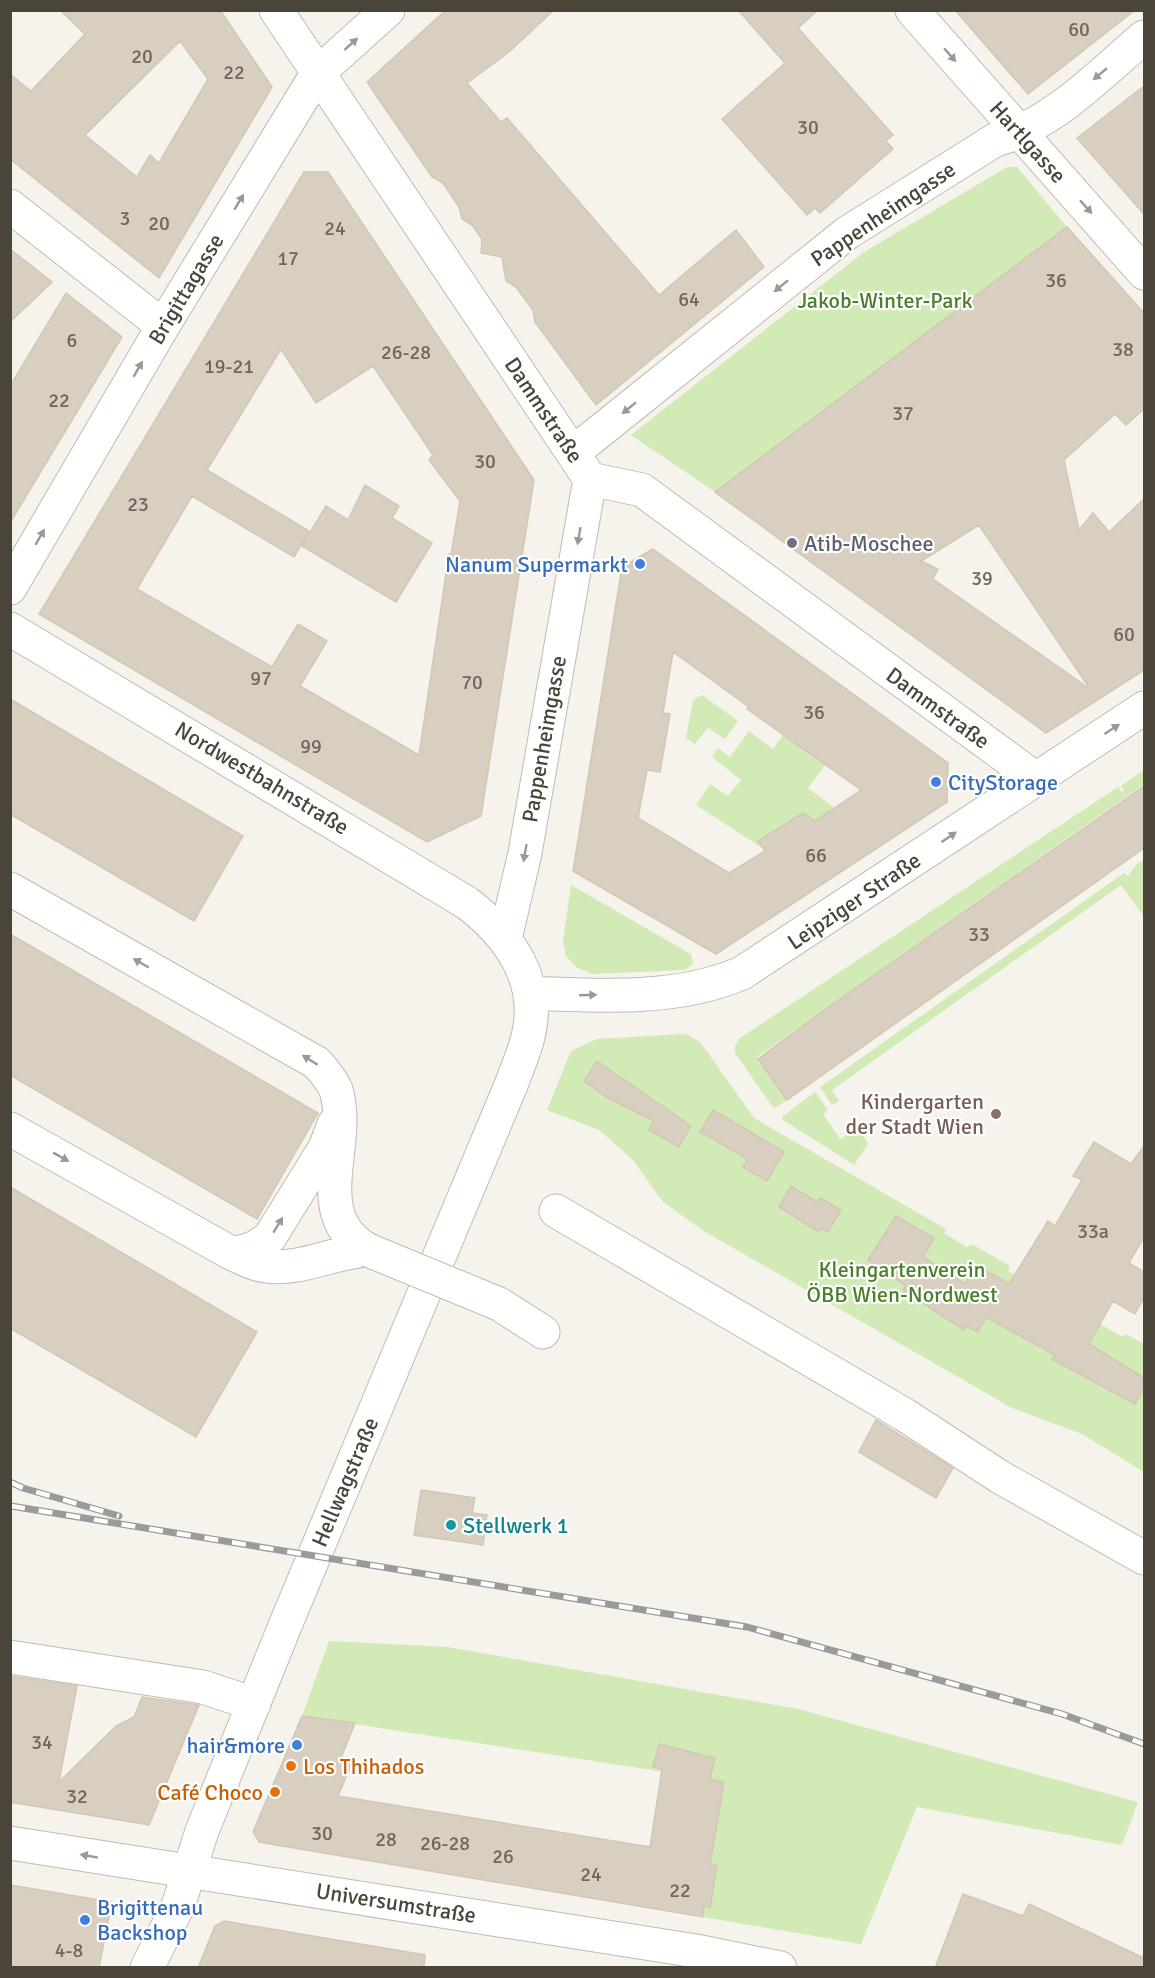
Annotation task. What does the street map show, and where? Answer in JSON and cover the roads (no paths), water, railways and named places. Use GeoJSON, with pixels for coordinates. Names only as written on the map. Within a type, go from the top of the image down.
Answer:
{"type":"FeatureCollection","features":[{"type":"Feature","properties":{"kind":"street","name":"Dammstraße"},"geometry":{"type":"LineString","coordinates":[[276,10],[582,466],[642,490],[1036,779]]}},
{"type":"Feature","properties":{"kind":"street","name":"Brigittagasse"},"geometry":{"type":"LineString","coordinates":[[10,588],[163,326],[317,74],[388,10]]}},
{"type":"Feature","properties":{"kind":"street","name":"Hartlgasse"},"geometry":{"type":"LineString","coordinates":[[912,10],[1018,133],[1144,273]]}},
{"type":"Feature","properties":{"kind":"street","name":"Pappenheimgasse"},"geometry":{"type":"LineString","coordinates":[[506,939],[525,853],[582,466],[847,233],[995,140],[1018,133],[1057,110],[1144,37]]}},
{"type":"Feature","properties":{"kind":"street"},"geometry":{"type":"LineString","coordinates":[[10,206],[163,326]]}},
{"type":"Feature","properties":{"kind":"street","name":"Nordwestbahnstraße"},"geometry":{"type":"LineString","coordinates":[[10,629],[441,885],[488,919],[506,939]]}},
{"type":"Feature","properties":{"kind":"street","name":"Leipziger Straße"},"geometry":{"type":"LineString","coordinates":[[530,993],[579,995],[688,991],[724,981],[761,963],[1144,708]]}},
{"type":"Feature","properties":{"kind":"street"},"geometry":{"type":"LineString","coordinates":[[10,890],[317,1063],[336,1090],[340,1143],[334,1192],[335,1209],[346,1233],[368,1250],[499,1304],[543,1332]]}},
{"type":"Feature","properties":{"kind":"street"},"geometry":{"type":"LineString","coordinates":[[506,939],[526,975],[530,993]]}},
{"type":"Feature","properties":{"kind":"street","name":"Hellwagstraße"},"geometry":{"type":"LineString","coordinates":[[147,1968],[178,1906],[202,1831],[511,1085],[528,1037],[530,993]]}},
{"type":"Feature","properties":{"kind":"street"},"geometry":{"type":"LineString","coordinates":[[231,1253],[247,1252],[259,1247],[270,1237],[325,1148],[338,1108]]}},
{"type":"Feature","properties":{"kind":"street"},"geometry":{"type":"LineString","coordinates":[[10,1129],[231,1253],[263,1266],[283,1268],[335,1253],[368,1250]]}},
{"type":"Feature","properties":{"kind":"street"},"geometry":{"type":"LineString","coordinates":[[556,1211],[905,1415],[1000,1477],[1144,1558]]}},
{"type":"Feature","properties":{"kind":"street"},"geometry":{"type":"LineString","coordinates":[[10,1657],[203,1687],[254,1704]]}},
{"type":"Feature","properties":{"kind":"street","name":"Universumstraße"},"geometry":{"type":"LineString","coordinates":[[10,1843],[696,1951],[780,1968]]}},
{"type":"Feature","properties":{"kind":"railway"},"geometry":{"type":"LineString","coordinates":[[10,1482],[23,1488],[119,1516]]}},
{"type":"Feature","properties":{"kind":"railway"},"geometry":{"type":"LineString","coordinates":[[11,1506],[747,1627],[1062,1714],[1144,1744]]}},
{"type":"Feature","properties":{"kind":"place","name":"Atib-Moschee"},"geometry":{"type":"Point","coordinates":[792,543]}},
{"type":"Feature","properties":{"kind":"place","name":"Nanum Supermarkt"},"geometry":{"type":"Point","coordinates":[640,564]}},
{"type":"Feature","properties":{"kind":"place","name":"CityStorage"},"geometry":{"type":"Point","coordinates":[936,782]}},
{"type":"Feature","properties":{"kind":"place","name":"Kindergarten der Stadt Wien"},"geometry":{"type":"Point","coordinates":[996,1114]}},
{"type":"Feature","properties":{"kind":"place","name":"Stellwerk 1"},"geometry":{"type":"Point","coordinates":[451,1525]}},
{"type":"Feature","properties":{"kind":"place","name":"hair&more"},"geometry":{"type":"Point","coordinates":[297,1745]}},
{"type":"Feature","properties":{"kind":"place","name":"Los Thihados"},"geometry":{"type":"Point","coordinates":[291,1766]}},
{"type":"Feature","properties":{"kind":"place","name":"Café Choco"},"geometry":{"type":"Point","coordinates":[275,1792]}},
{"type":"Feature","properties":{"kind":"place","name":"Brigittenau Backshop"},"geometry":{"type":"Point","coordinates":[85,1920]}},
{"type":"Feature","properties":{"kind":"park label","name":"Jakob-Winter-Park"},"geometry":{"type":"Point","coordinates":[885,300]}},
{"type":"Feature","properties":{"kind":"park label","name":"Kleingartenverein ÖBB Wien-Nordwest"},"geometry":{"type":"Point","coordinates":[902,1282]}}]}
